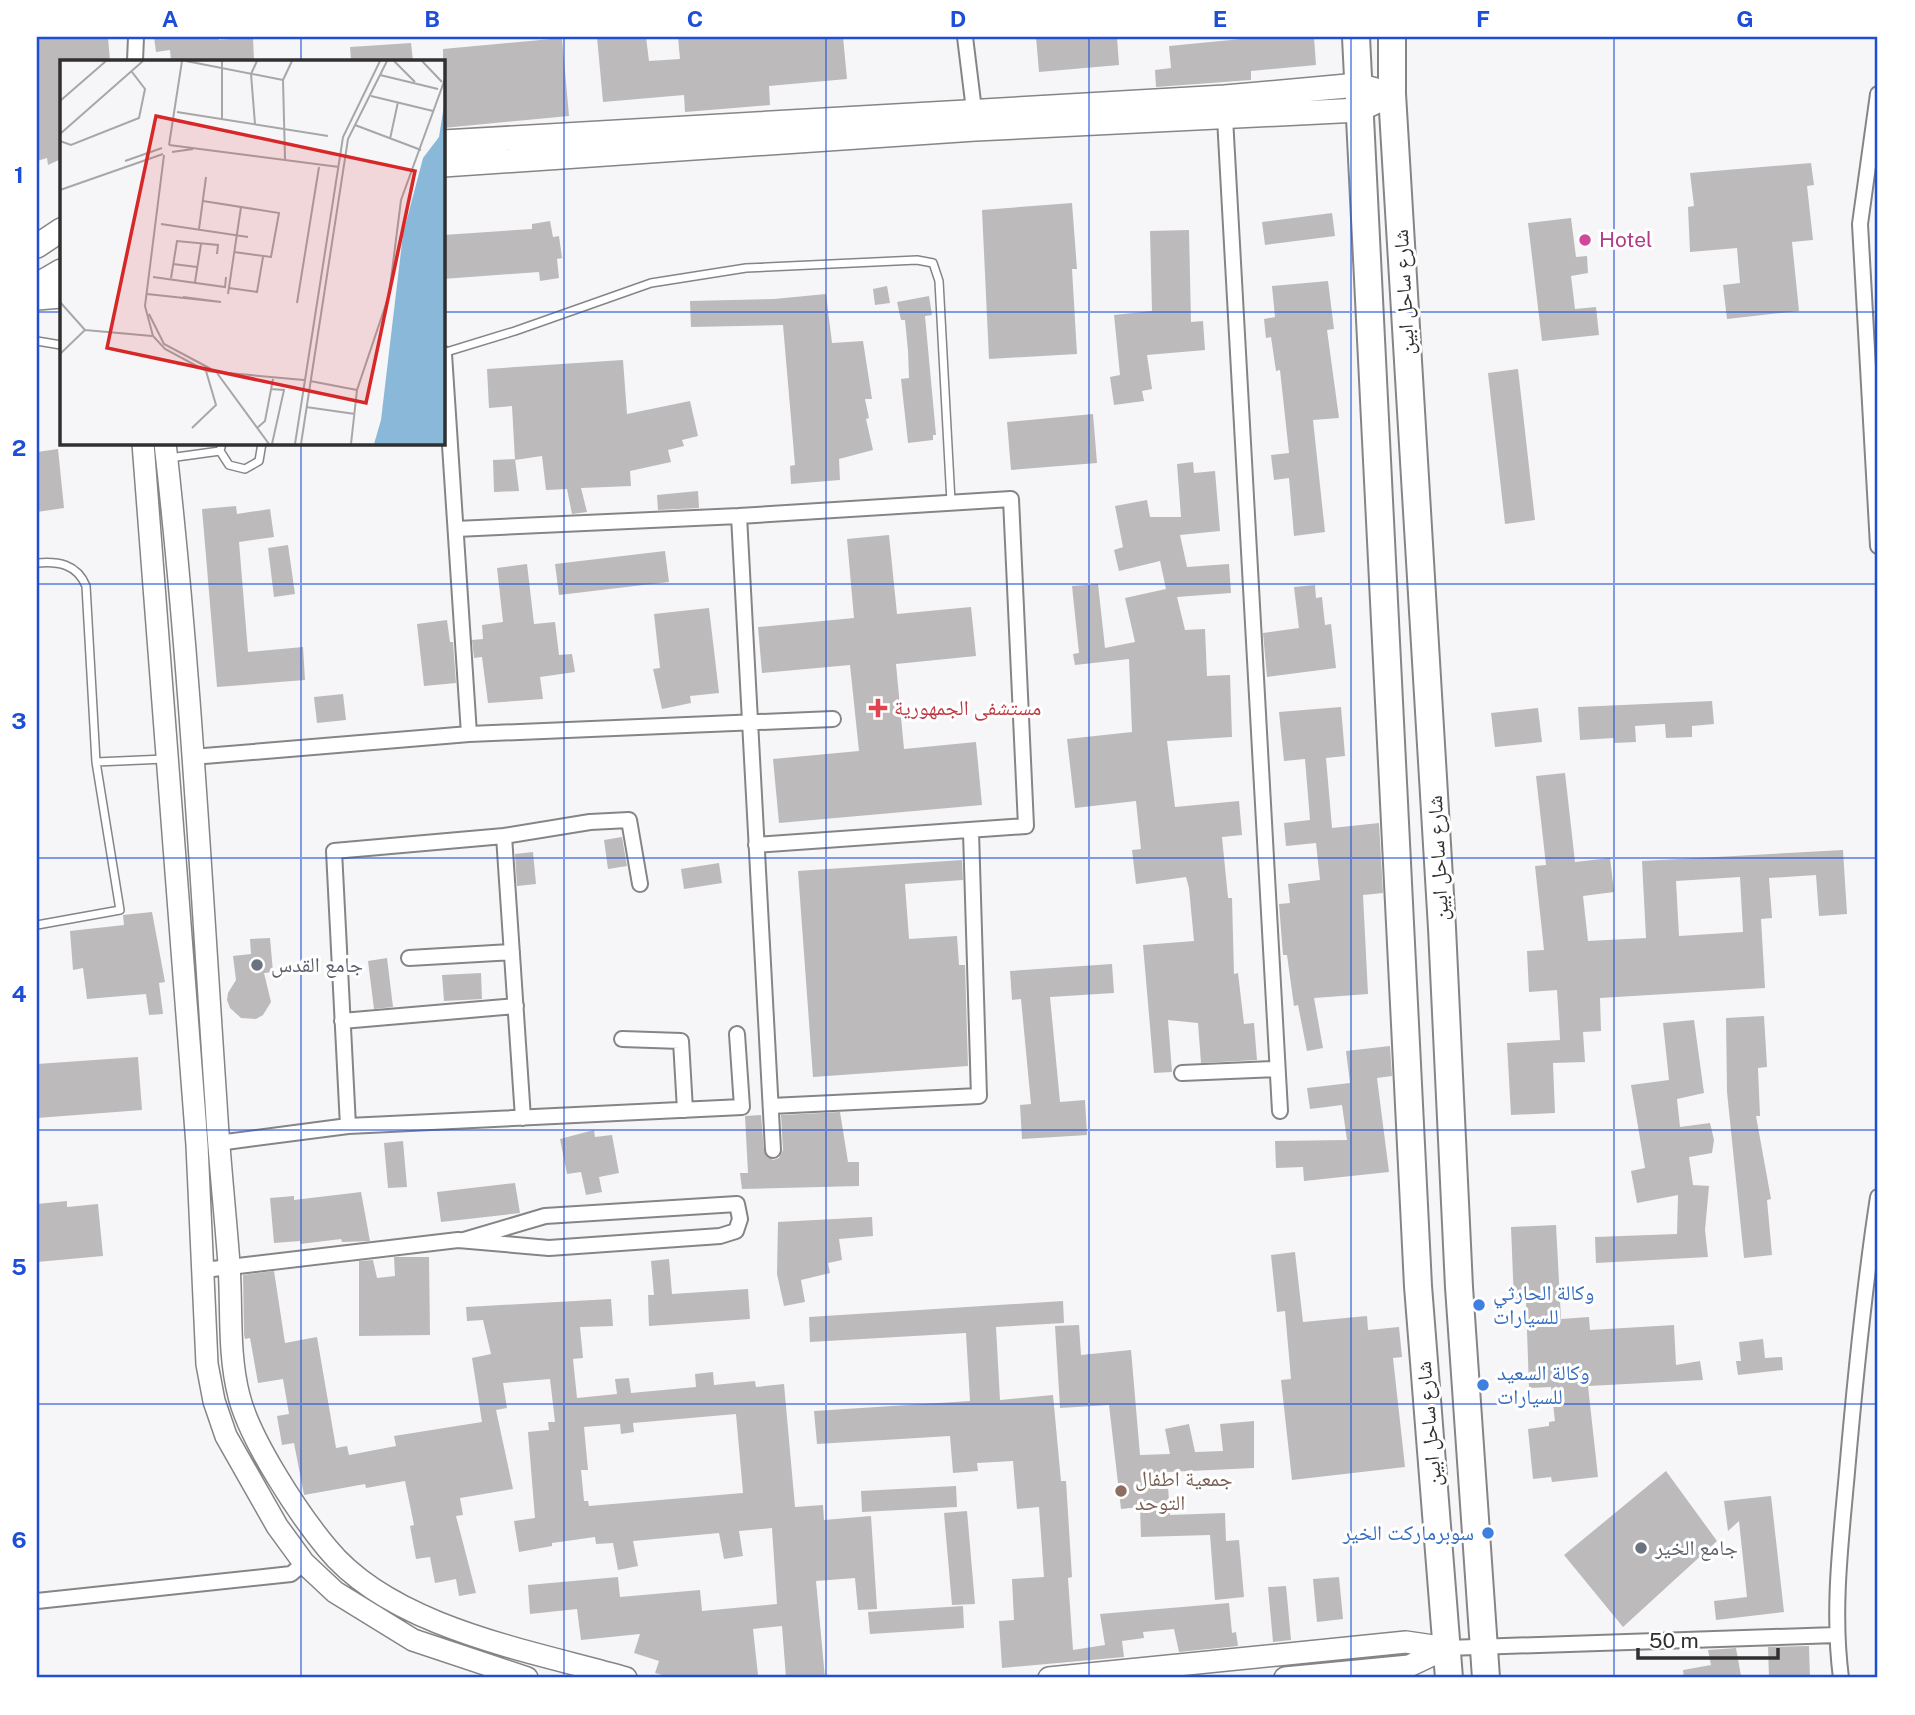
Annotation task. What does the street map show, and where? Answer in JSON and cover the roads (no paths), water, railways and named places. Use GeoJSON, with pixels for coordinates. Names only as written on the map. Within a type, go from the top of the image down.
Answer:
{"type":"FeatureCollection","features":[{"type":"Feature","properties":{"kind":"highway","name":"شارع ساحل ابين"},"geometry":{"type":"LineString","coordinates":[[1356,37],[1418,1286],[1449,1678]]}},
{"type":"Feature","properties":{"kind":"highway","name":"شارع ساحل ابين"},"geometry":{"type":"LineString","coordinates":[[1392,37],[1392,94],[1442,928],[1459,1287],[1486,1678]]}},
{"type":"Feature","properties":{"kind":"main road"},"geometry":{"type":"LineString","coordinates":[[444,142],[974,120],[1225,107],[1392,94]]}},
{"type":"Feature","properties":{"kind":"main road"},"geometry":{"type":"LineString","coordinates":[[444,166],[974,120]]}},
{"type":"Feature","properties":{"kind":"main road"},"geometry":{"type":"LineString","coordinates":[[37,246],[60,231]]}},
{"type":"Feature","properties":{"kind":"main road"},"geometry":{"type":"LineString","coordinates":[[37,285],[60,272]]}},
{"type":"Feature","properties":{"kind":"main road"},"geometry":{"type":"LineString","coordinates":[[37,298],[60,296]]}},
{"type":"Feature","properties":{"kind":"main road"},"geometry":{"type":"LineString","coordinates":[[143,444],[169,758],[204,1270],[207,1364],[214,1401],[226,1436],[253,1488],[304,1563],[335,1592],[376,1620],[413,1640],[527,1678]]}},
{"type":"Feature","properties":{"kind":"main road"},"geometry":{"type":"LineString","coordinates":[[166,451],[192,757],[229,1266],[233,1361],[239,1397],[252,1430],[328,1549],[358,1578],[397,1604],[473,1634],[626,1678]]}},
{"type":"Feature","properties":{"kind":"main road"},"geometry":{"type":"LineString","coordinates":[[169,758],[192,757]]}},
{"type":"Feature","properties":{"kind":"main road"},"geometry":{"type":"LineString","coordinates":[[1049,1678],[1216,1669],[1406,1642],[1447,1648]]}},
{"type":"Feature","properties":{"kind":"main road"},"geometry":{"type":"LineString","coordinates":[[1285,1678],[1409,1666],[1447,1648]]}},
{"type":"Feature","properties":{"kind":"street"},"geometry":{"type":"LineString","coordinates":[[135,60],[136,37]]}},
{"type":"Feature","properties":{"kind":"street"},"geometry":{"type":"LineString","coordinates":[[965,37],[974,120]]}},
{"type":"Feature","properties":{"kind":"street"},"geometry":{"type":"LineString","coordinates":[[1878,94],[1860,224],[1878,546]]}},
{"type":"Feature","properties":{"kind":"street"},"geometry":{"type":"LineString","coordinates":[[1225,107],[1275,1069],[1280,1111]]}},
{"type":"Feature","properties":{"kind":"street"},"geometry":{"type":"LineString","coordinates":[[444,353],[469,734]]}},
{"type":"Feature","properties":{"kind":"street"},"geometry":{"type":"LineString","coordinates":[[456,529],[739,516],[1011,499],[1026,826],[971,832],[756,845]]}},
{"type":"Feature","properties":{"kind":"street"},"geometry":{"type":"LineString","coordinates":[[739,516],[773,1150]]}},
{"type":"Feature","properties":{"kind":"street"},"geometry":{"type":"LineString","coordinates":[[192,757],[469,734],[833,719]]}},
{"type":"Feature","properties":{"kind":"street"},"geometry":{"type":"LineString","coordinates":[[348,1126],[334,851],[505,836],[590,822],[629,820],[640,884]]}},
{"type":"Feature","properties":{"kind":"street"},"geometry":{"type":"LineString","coordinates":[[771,1105],[979,1096],[971,832]]}},
{"type":"Feature","properties":{"kind":"street"},"geometry":{"type":"LineString","coordinates":[[505,836],[523,1118]]}},
{"type":"Feature","properties":{"kind":"street"},"geometry":{"type":"LineString","coordinates":[[410,958],[512,952]]}},
{"type":"Feature","properties":{"kind":"street"},"geometry":{"type":"LineString","coordinates":[[342,1021],[516,1006]]}},
{"type":"Feature","properties":{"kind":"street"},"geometry":{"type":"LineString","coordinates":[[218,1143],[348,1126],[742,1107],[737,1034]]}},
{"type":"Feature","properties":{"kind":"street"},"geometry":{"type":"LineString","coordinates":[[622,1040],[681,1041],[685,1110]]}},
{"type":"Feature","properties":{"kind":"street"},"geometry":{"type":"LineString","coordinates":[[1182,1073],[1275,1069]]}},
{"type":"Feature","properties":{"kind":"street"},"geometry":{"type":"LineString","coordinates":[[1841,1678],[1836,1635],[1863,1296],[1878,1197]]}},
{"type":"Feature","properties":{"kind":"street"},"geometry":{"type":"LineString","coordinates":[[204,1270],[464,1240],[545,1216],[737,1203],[740,1219],[736,1231],[707,1237],[549,1248],[464,1240]]}},
{"type":"Feature","properties":{"kind":"street"},"geometry":{"type":"LineString","coordinates":[[37,1601],[291,1574],[304,1563]]}},
{"type":"Feature","properties":{"kind":"street"},"geometry":{"type":"LineString","coordinates":[[1447,1648],[1836,1635]]}},
{"type":"Feature","properties":{"kind":"lane"},"geometry":{"type":"LineString","coordinates":[[444,353],[651,283],[746,268],[917,260],[933,263],[939,281],[951,502]]}},
{"type":"Feature","properties":{"kind":"lane"},"geometry":{"type":"LineString","coordinates":[[37,341],[60,345]]}},
{"type":"Feature","properties":{"kind":"lane"},"geometry":{"type":"LineString","coordinates":[[166,451],[221,447],[229,465],[245,470],[259,461],[262,444]]}},
{"type":"Feature","properties":{"kind":"lane"},"geometry":{"type":"LineString","coordinates":[[37,563],[65,564],[81,574],[86,586],[96,762],[120,910],[37,925]]}},
{"type":"Feature","properties":{"kind":"lane"},"geometry":{"type":"LineString","coordinates":[[96,762],[169,758]]}},
{"type":"Feature","properties":{"kind":"place","name":"Hotel"},"geometry":{"type":"Point","coordinates":[1585,240]}},
{"type":"Feature","properties":{"kind":"place","name":"مستشفى الجمهورية"},"geometry":{"type":"Point","coordinates":[878,708]}},
{"type":"Feature","properties":{"kind":"place","name":"جامع القدس"},"geometry":{"type":"Point","coordinates":[257,965]}},
{"type":"Feature","properties":{"kind":"place","name":"وكالة الحارثي للسيارات"},"geometry":{"type":"Point","coordinates":[1479,1305]}},
{"type":"Feature","properties":{"kind":"place","name":"وكالة السعيد للسيارات"},"geometry":{"type":"Point","coordinates":[1483,1385]}},
{"type":"Feature","properties":{"kind":"place","name":"جمعية اطفال التوحد"},"geometry":{"type":"Point","coordinates":[1121,1491]}},
{"type":"Feature","properties":{"kind":"place","name":"سوبرماركت الخير"},"geometry":{"type":"Point","coordinates":[1488,1533]}},
{"type":"Feature","properties":{"kind":"place","name":"جامع الخير"},"geometry":{"type":"Point","coordinates":[1641,1548]}}]}
